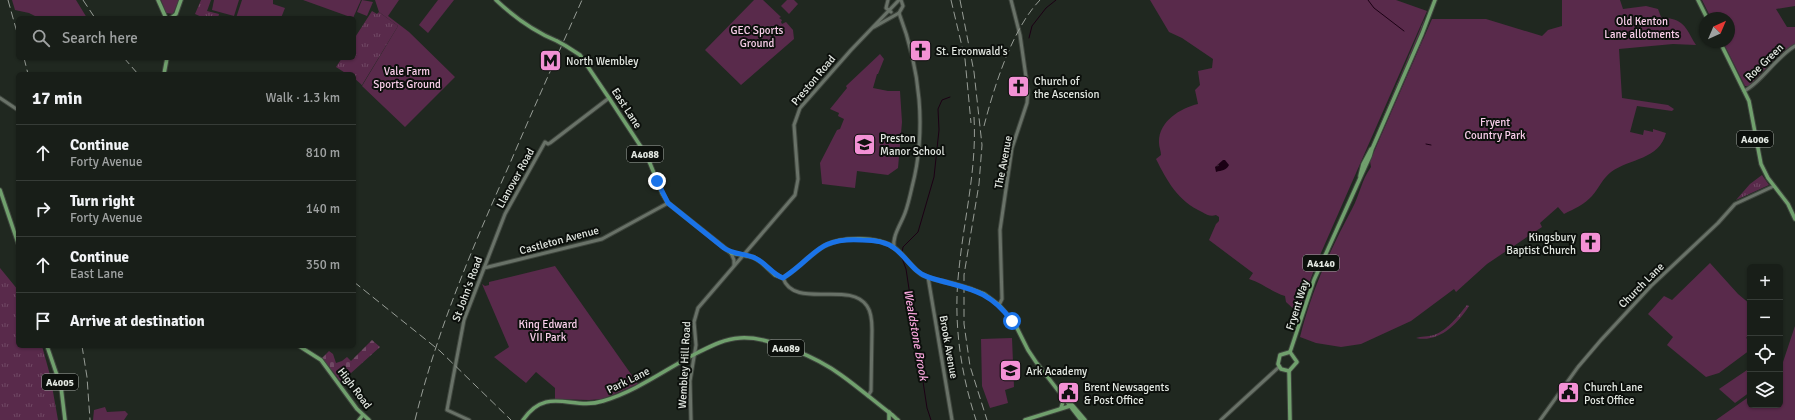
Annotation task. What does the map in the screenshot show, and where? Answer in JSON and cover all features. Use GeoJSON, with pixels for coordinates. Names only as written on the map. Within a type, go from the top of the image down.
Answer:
{"type":"FeatureCollection","features":[{"type":"Feature","properties":{"kind":"main road"},"geometry":{"type":"LineString","coordinates":[[158,0],[165,16]]}},
{"type":"Feature","properties":{"kind":"main road"},"geometry":{"type":"LineString","coordinates":[[174,16],[176,14],[181,0]]}},
{"type":"Feature","properties":{"kind":"main road","name":"East Lane"},"geometry":{"type":"LineString","coordinates":[[496,0],[517,20],[580,55],[647,156],[668,203],[731,253],[742,255]]}},
{"type":"Feature","properties":{"kind":"main road","name":"Fryent Way"},"geometry":{"type":"LineString","coordinates":[[1290,352],[1314,280],[1360,176],[1363,173],[1435,0]]}},
{"type":"Feature","properties":{"kind":"main road"},"geometry":{"type":"LineString","coordinates":[[1698,0],[1704,12]]}},
{"type":"Feature","properties":{"kind":"main road","name":"A4006"},"geometry":{"type":"LineString","coordinates":[[1723,48],[1749,101],[1761,164],[1774,186],[1788,204],[1795,219]]}},
{"type":"Feature","properties":{"kind":"main road"},"geometry":{"type":"LineString","coordinates":[[164,72],[167,60]]}},
{"type":"Feature","properties":{"kind":"main road"},"geometry":{"type":"LineString","coordinates":[[0,190],[16,237]]}},
{"type":"Feature","properties":{"kind":"main road"},"geometry":{"type":"LineString","coordinates":[[783,278],[792,272],[810,255],[823,246],[837,240],[865,240],[887,243],[902,254],[917,271],[928,277],[972,289],[984,294],[999,304],[1016,326],[1036,362],[1085,420]]}},
{"type":"Feature","properties":{"kind":"main road","name":"A4088"},"geometry":{"type":"LineString","coordinates":[[742,255],[753,257],[775,275],[783,278]]}},
{"type":"Feature","properties":{"kind":"main road","name":"A4089"},"geometry":{"type":"LineString","coordinates":[[695,354],[718,343],[732,339],[746,338],[764,341],[805,356],[830,368],[889,412],[896,419]]}},
{"type":"Feature","properties":{"kind":"main road","name":"A4005"},"geometry":{"type":"LineString","coordinates":[[49,348],[61,387],[65,420]]}},
{"type":"Feature","properties":{"kind":"main road","name":"High Road"},"geometry":{"type":"LineString","coordinates":[[302,348],[321,360],[363,415],[369,420]]}},
{"type":"Feature","properties":{"kind":"main road"},"geometry":{"type":"LineString","coordinates":[[1289,371],[1279,367],[1278,358],[1280,355],[1290,352],[1297,362],[1289,371],[1290,420]]}},
{"type":"Feature","properties":{"kind":"main road","name":"Park Lane"},"geometry":{"type":"LineString","coordinates":[[523,420],[534,407],[549,401],[597,402],[623,394],[695,354]]}},
{"type":"Feature","properties":{"kind":"main road"},"geometry":{"type":"LineString","coordinates":[[1064,397],[1081,420]]}},
{"type":"Feature","properties":{"kind":"main road"},"geometry":{"type":"LineString","coordinates":[[1061,409],[1064,397]]}},
{"type":"Feature","properties":{"kind":"main road"},"geometry":{"type":"LineString","coordinates":[[1025,420],[1070,406]]}},
{"type":"Feature","properties":{"kind":"main road"},"geometry":{"type":"LineString","coordinates":[[1061,409],[1076,414]]}},
{"type":"Feature","properties":{"kind":"main road","name":"A4089"},"geometry":{"type":"LineString","coordinates":[[889,412],[890,420],[896,419]]}},
{"type":"Feature","properties":{"kind":"main road"},"geometry":{"type":"LineString","coordinates":[[359,420],[363,415]]}},
{"type":"Feature","properties":{"kind":"street"},"geometry":{"type":"LineString","coordinates":[[888,0],[886,6],[894,15]]}},
{"type":"Feature","properties":{"kind":"street"},"geometry":{"type":"LineString","coordinates":[[894,248],[893,242],[905,213],[915,176],[920,125],[920,103],[916,71],[899,13],[903,7],[900,0]]}},
{"type":"Feature","properties":{"kind":"street","name":"Preston Road"},"geometry":{"type":"LineString","coordinates":[[742,255],[791,201],[796,192],[798,178],[794,125],[800,108],[900,0]]}},
{"type":"Feature","properties":{"kind":"street","name":"The Avenue"},"geometry":{"type":"LineString","coordinates":[[999,304],[1002,299],[1000,230],[1012,148],[1027,103],[1028,91],[1021,40],[1011,0]]}},
{"type":"Feature","properties":{"kind":"street","name":"Preston Road"},"geometry":{"type":"LineString","coordinates":[[873,28],[899,13]]}},
{"type":"Feature","properties":{"kind":"street","name":"Roe Green"},"geometry":{"type":"LineString","coordinates":[[1744,91],[1752,86],[1783,54],[1795,46]]}},
{"type":"Feature","properties":{"kind":"street"},"geometry":{"type":"LineString","coordinates":[[0,98],[16,109]]}},
{"type":"Feature","properties":{"kind":"street","name":"Llanover Road"},"geometry":{"type":"LineString","coordinates":[[502,223],[546,143],[609,98]]}},
{"type":"Feature","properties":{"kind":"street","name":"Church Lane"},"geometry":{"type":"LineString","coordinates":[[1540,420],[1578,367],[1607,333],[1650,288],[1717,224],[1735,204],[1774,186]]}},
{"type":"Feature","properties":{"kind":"street","name":"Castleton Avenue"},"geometry":{"type":"LineString","coordinates":[[484,268],[602,239],[668,203]]}},
{"type":"Feature","properties":{"kind":"street","name":"St John's Road"},"geometry":{"type":"LineString","coordinates":[[469,420],[448,410],[464,320],[502,223]]}},
{"type":"Feature","properties":{"kind":"street"},"geometry":{"type":"LineString","coordinates":[[887,243],[893,242]]}},
{"type":"Feature","properties":{"kind":"street"},"geometry":{"type":"LineString","coordinates":[[749,247],[750,253],[753,257]]}},
{"type":"Feature","properties":{"kind":"street"},"geometry":{"type":"LineString","coordinates":[[731,253],[734,260],[734,265]]}},
{"type":"Feature","properties":{"kind":"street","name":"Wembley Hill Road"},"geometry":{"type":"LineString","coordinates":[[691,420],[690,381],[696,345],[694,322],[698,308],[742,255]]}},
{"type":"Feature","properties":{"kind":"street","name":"Brook Avenue"},"geometry":{"type":"LineString","coordinates":[[928,277],[952,420]]}},
{"type":"Feature","properties":{"kind":"street"},"geometry":{"type":"LineString","coordinates":[[783,278],[785,284],[794,290],[807,294],[853,296],[867,306],[872,320],[871,391],[868,396]]}},
{"type":"Feature","properties":{"kind":"street"},"geometry":{"type":"LineString","coordinates":[[1221,420],[1279,367]]}},
{"type":"Feature","properties":{"kind":"green space"},"geometry":{"type":"Polygon","coordinates":[[[12,0],[76,0],[86,16],[35,16],[15,10],[12,0]]]}},
{"type":"Feature","properties":{"kind":"green space"},"geometry":{"type":"Polygon","coordinates":[[[161,0],[179,0],[173,14],[166,13],[161,0]]]}},
{"type":"Feature","properties":{"kind":"green space"},"geometry":{"type":"Polygon","coordinates":[[[201,0],[211,0],[207,11],[219,14],[218,16],[200,16],[195,14],[201,0]]]}},
{"type":"Feature","properties":{"kind":"green space"},"geometry":{"type":"Polygon","coordinates":[[[214,0],[239,0],[234,16],[212,10],[214,0]]]}},
{"type":"Feature","properties":{"kind":"green space"},"geometry":{"type":"Polygon","coordinates":[[[242,0],[273,0],[273,4],[285,8],[282,16],[237,16],[242,0]]]}},
{"type":"Feature","properties":{"kind":"green space"},"geometry":{"type":"Polygon","coordinates":[[[303,0],[361,0],[354,16],[347,16],[303,0]]]}},
{"type":"Feature","properties":{"kind":"green space"},"geometry":{"type":"Polygon","coordinates":[[[362,0],[373,2],[367,16],[357,12],[362,0]]]}},
{"type":"Feature","properties":{"kind":"green space","name":"Vale Farm Sports Ground"},"geometry":{"type":"Polygon","coordinates":[[[375,0],[399,0],[388,16],[409,32],[455,77],[405,127],[362,86],[398,26],[379,12],[375,0]]]}},
{"type":"Feature","properties":{"kind":"green space"},"geometry":{"type":"Polygon","coordinates":[[[438,0],[454,0],[428,33],[419,25],[438,0]]]}},
{"type":"Feature","properties":{"kind":"green space","name":"GEC Sports Ground"},"geometry":{"type":"Polygon","coordinates":[[[754,0],[763,0],[781,17],[779,18],[782,20],[782,24],[786,22],[793,30],[794,39],[741,85],[705,50],[754,0]]]}},
{"type":"Feature","properties":{"kind":"green space"},"geometry":{"type":"Polygon","coordinates":[[[787,0],[794,0],[798,4],[789,14],[781,6],[787,0]]]}},
{"type":"Feature","properties":{"kind":"green space"},"geometry":{"type":"Polygon","coordinates":[[[1150,0],[1396,0],[1427,11],[1317,262],[1298,313],[1286,302],[1285,296],[1249,279],[1253,273],[1209,240],[1216,224],[1219,221],[1219,217],[1216,215],[1207,215],[1186,202],[1169,183],[1156,159],[1161,155],[1159,143],[1162,129],[1171,117],[1184,109],[1198,104],[1195,90],[1200,85],[1198,71],[1212,68],[1213,59],[1182,38],[1169,32],[1150,0]]]}},
{"type":"Feature","properties":{"kind":"green space","name":"Fryent Country Park"},"geometry":{"type":"Polygon","coordinates":[[[1562,0],[1620,0],[1623,9],[1646,6],[1658,9],[1661,17],[1675,20],[1686,28],[1696,45],[1673,44],[1619,49],[1622,98],[1668,105],[1674,109],[1672,111],[1637,106],[1630,132],[1643,135],[1644,130],[1653,132],[1653,129],[1666,133],[1657,149],[1651,154],[1619,167],[1611,172],[1592,196],[1579,206],[1564,214],[1558,207],[1540,223],[1542,227],[1487,264],[1456,292],[1454,289],[1411,321],[1361,344],[1341,347],[1316,343],[1300,337],[1315,288],[1336,240],[1355,203],[1365,177],[1371,167],[1370,161],[1432,19],[1486,19],[1542,36],[1548,30],[1562,26],[1562,0]]]}},
{"type":"Feature","properties":{"kind":"green space"},"geometry":{"type":"Polygon","coordinates":[[[1702,0],[1795,0],[1795,6],[1776,9],[1787,27],[1795,27],[1795,44],[1776,58],[1749,86],[1745,86],[1726,48],[1735,48],[1735,12],[1708,12],[1702,0]]]}},
{"type":"Feature","properties":{"kind":"green space"},"geometry":{"type":"Polygon","coordinates":[[[372,11],[377,14],[379,12],[398,26],[362,85],[356,80],[356,72],[344,72],[336,67],[341,60],[356,60],[356,36],[372,11]]]}},
{"type":"Feature","properties":{"kind":"green space"},"geometry":{"type":"Polygon","coordinates":[[[1424,20],[1425,23],[1417,42],[1367,155],[1424,20]]]}},
{"type":"Feature","properties":{"kind":"green space"},"geometry":{"type":"Polygon","coordinates":[[[1423,39],[1372,155],[1371,155],[1421,40],[1423,39]]]}},
{"type":"Feature","properties":{"kind":"green space","name":"Preston Manor School"},"geometry":{"type":"Polygon","coordinates":[[[880,54],[884,59],[877,74],[873,88],[888,91],[900,91],[902,122],[898,168],[888,175],[857,171],[855,188],[822,184],[820,163],[837,130],[840,129],[844,119],[838,116],[839,113],[830,109],[847,88],[846,86],[880,54]]]}},
{"type":"Feature","properties":{"kind":"green space"},"geometry":{"type":"Polygon","coordinates":[[[1762,175],[1769,185],[1736,200],[1750,184],[1762,175]]]}},
{"type":"Feature","properties":{"kind":"green space"},"geometry":{"type":"Polygon","coordinates":[[[1710,263],[1738,294],[1747,302],[1747,352],[1719,373],[1706,377],[1667,345],[1673,337],[1648,314],[1664,296],[1672,300],[1710,263]]]}},
{"type":"Feature","properties":{"kind":"green space","name":"King Edward VII Park"},"geometry":{"type":"Polygon","coordinates":[[[555,266],[638,384],[603,399],[555,399],[555,388],[536,372],[526,383],[494,357],[509,347],[482,284],[485,286],[489,285],[489,282],[555,266]]]}},
{"type":"Feature","properties":{"kind":"green space"},"geometry":{"type":"Polygon","coordinates":[[[0,268],[16,288],[16,348],[43,348],[50,375],[58,420],[0,420],[0,268]]]}},
{"type":"Feature","properties":{"kind":"green space"},"geometry":{"type":"Polygon","coordinates":[[[1467,305],[1469,306],[1459,320],[1446,331],[1432,338],[1416,338],[1434,335],[1444,330],[1467,305]]]}},
{"type":"Feature","properties":{"kind":"green space"},"geometry":{"type":"Polygon","coordinates":[[[1795,326],[1795,420],[1716,420],[1747,398],[1747,408],[1783,408],[1783,362],[1795,326]]]}},
{"type":"Feature","properties":{"kind":"green space"},"geometry":{"type":"Polygon","coordinates":[[[1012,338],[1014,387],[1005,390],[1008,403],[990,408],[982,386],[981,339],[1012,338]]]}},
{"type":"Feature","properties":{"kind":"green space"},"geometry":{"type":"Polygon","coordinates":[[[372,340],[380,347],[341,382],[322,358],[329,351],[333,354],[336,363],[347,357],[351,361],[372,340]]]}},
{"type":"Feature","properties":{"kind":"green space"},"geometry":{"type":"Polygon","coordinates":[[[1747,370],[1747,394],[1735,403],[1719,389],[1747,370]]]}},
{"type":"Feature","properties":{"kind":"green space"},"geometry":{"type":"Polygon","coordinates":[[[105,407],[107,412],[125,411],[128,414],[124,420],[93,420],[94,410],[105,407]]]}},
{"type":"Feature","properties":{"kind":"water"},"geometry":{"type":"Polygon","coordinates":[[[1225,160],[1229,165],[1228,167],[1216,172],[1215,167],[1225,160]]]}},
{"type":"Feature","properties":{"kind":"waterway","name":"Wealdstone Brook"},"geometry":{"type":"LineString","coordinates":[[1029,38],[1032,26],[1046,8],[1056,0]]}},
{"type":"Feature","properties":{"kind":"waterway"},"geometry":{"type":"LineString","coordinates":[[1368,0],[1374,8],[1404,31]]}},
{"type":"Feature","properties":{"kind":"waterway","name":"Wealdstone Brook"},"geometry":{"type":"LineString","coordinates":[[902,253],[903,247],[918,232],[934,177],[939,130],[938,109],[942,100],[950,97]]}},
{"type":"Feature","properties":{"kind":"waterway"},"geometry":{"type":"LineString","coordinates":[[1426,144],[1431,145]]}},
{"type":"Feature","properties":{"kind":"waterway","name":"Wealdstone Brook"},"geometry":{"type":"LineString","coordinates":[[902,258],[906,269],[927,408],[931,420]]}},
{"type":"Feature","properties":{"kind":"railway"},"geometry":{"type":"LineString","coordinates":[[8,0],[16,29]]}},
{"type":"Feature","properties":{"kind":"railway"},"geometry":{"type":"LineString","coordinates":[[83,0],[94,16]]}},
{"type":"Feature","properties":{"kind":"railway"},"geometry":{"type":"LineString","coordinates":[[415,420],[434,354],[457,289],[483,225],[582,0]]}},
{"type":"Feature","properties":{"kind":"railway"},"geometry":{"type":"LineString","coordinates":[[951,0],[965,59],[971,123]]}},
{"type":"Feature","properties":{"kind":"railway"},"geometry":{"type":"LineString","coordinates":[[960,0],[974,72],[982,145],[979,184],[964,275],[964,324],[970,366],[987,420]]}},
{"type":"Feature","properties":{"kind":"railway"},"geometry":{"type":"LineString","coordinates":[[984,126],[1005,59],[1021,26],[1040,0]]}},
{"type":"Feature","properties":{"kind":"railway"},"geometry":{"type":"LineString","coordinates":[[24,60],[28,72]]}},
{"type":"Feature","properties":{"kind":"railway"},"geometry":{"type":"LineString","coordinates":[[126,60],[136,72]]}},
{"type":"Feature","properties":{"kind":"railway"},"geometry":{"type":"LineString","coordinates":[[974,117],[974,156],[961,250],[957,288],[957,307],[959,345],[962,364],[970,402],[976,420]]}},
{"type":"Feature","properties":{"kind":"railway"},"geometry":{"type":"LineString","coordinates":[[356,284],[440,351],[511,420]]}},
{"type":"Feature","properties":{"kind":"railway"},"geometry":{"type":"LineString","coordinates":[[82,348],[87,377],[90,420]]}},
{"type":"Feature","properties":{"kind":"place","name":"St. Erconwald's"},"geometry":{"type":"Point","coordinates":[921,51]}},
{"type":"Feature","properties":{"kind":"place","name":"North Wembley"},"geometry":{"type":"Point","coordinates":[550,61]}},
{"type":"Feature","properties":{"kind":"place","name":"Church of the Ascension"},"geometry":{"type":"Point","coordinates":[1018,87]}},
{"type":"Feature","properties":{"kind":"place","name":"Preston Manor School"},"geometry":{"type":"Point","coordinates":[865,144]}},
{"type":"Feature","properties":{"kind":"place","name":"Kingsbury Baptist Church"},"geometry":{"type":"Point","coordinates":[1591,243]}},
{"type":"Feature","properties":{"kind":"place","name":"Ark Academy"},"geometry":{"type":"Point","coordinates":[1010,371]}},
{"type":"Feature","properties":{"kind":"place","name":"Brent Newsagents & Post Office"},"geometry":{"type":"Point","coordinates":[1069,393]}},
{"type":"Feature","properties":{"kind":"place","name":"Church Lane Post Office"},"geometry":{"type":"Point","coordinates":[1568,393]}},
{"type":"Feature","properties":{"kind":"route"},"geometry":{"type":"LineString","coordinates":[[657,181],[664,198],[668,203],[724,248],[731,253],[753,257],[775,275],[783,278],[792,272],[810,255],[823,246],[837,240],[847,239],[880,241],[887,243],[894,248],[923,275],[972,289],[984,294],[999,304],[1012,321]]}},
{"type":"Feature","properties":{"kind":"park label","name":"Old Kenton Lane allotments"},"geometry":{"type":"Point","coordinates":[1642,27]}}]}
